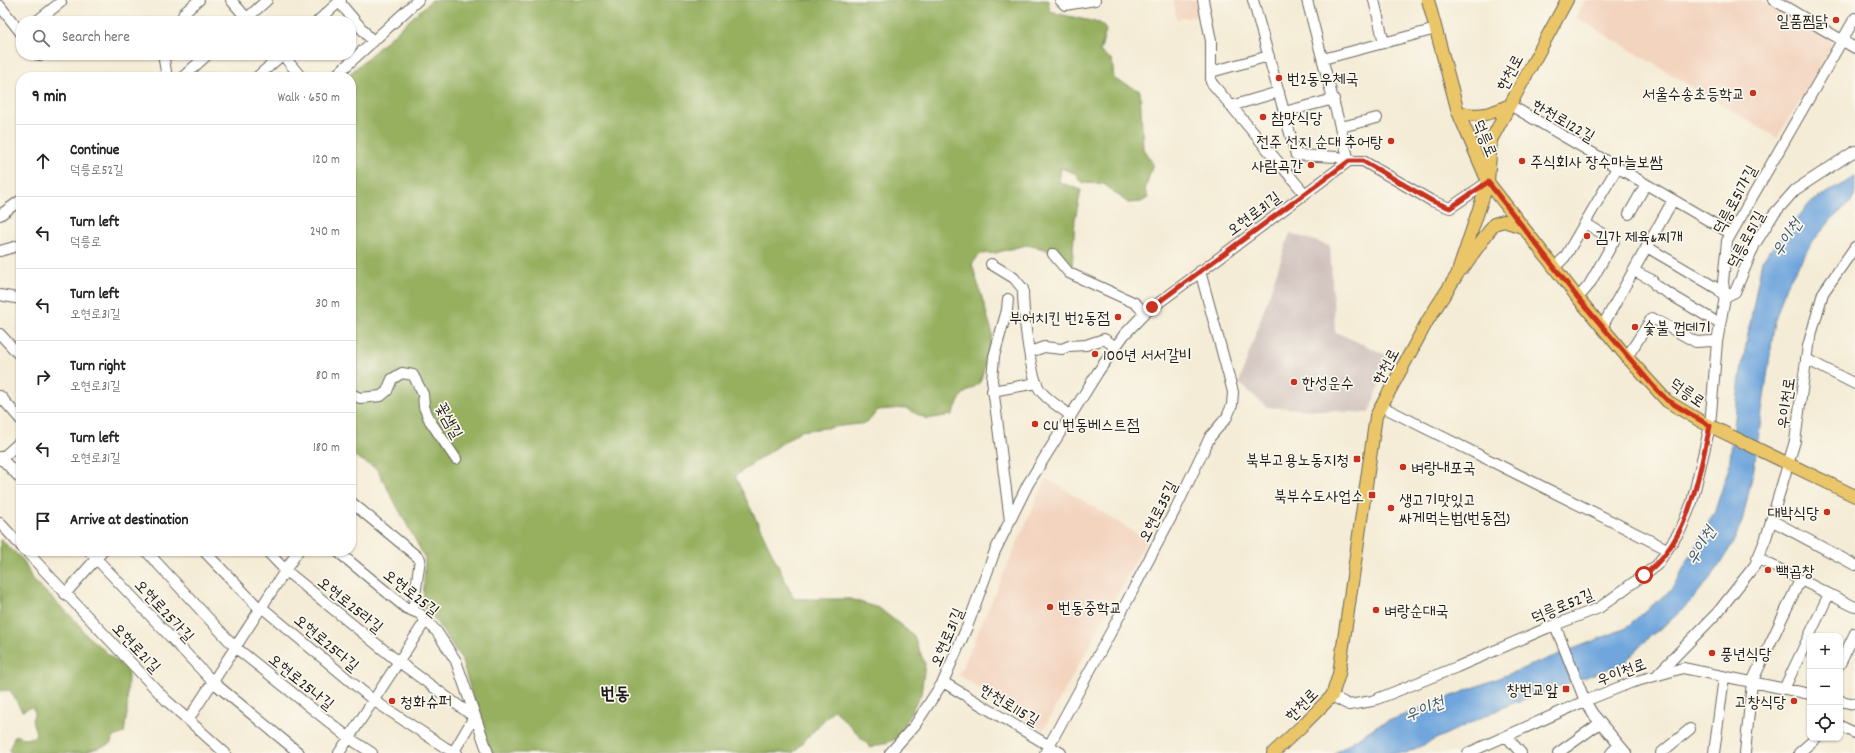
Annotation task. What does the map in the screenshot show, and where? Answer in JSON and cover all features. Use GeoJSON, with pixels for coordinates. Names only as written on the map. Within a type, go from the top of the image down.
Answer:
{"type":"FeatureCollection","features":[{"type":"Feature","properties":{"kind":"main road","name":"덕릉로"},"geometry":{"type":"LineString","coordinates":[[1428,0],[1458,112],[1488,182],[1522,227],[1627,357],[1667,400],[1714,428],[1788,464]]}},
{"type":"Feature","properties":{"kind":"main road","name":"한천로"},"geometry":{"type":"LineString","coordinates":[[1272,753],[1332,696],[1339,674],[1376,416],[1428,320],[1457,275],[1488,182],[1491,140],[1567,0]]}},
{"type":"Feature","properties":{"kind":"main road"},"geometry":{"type":"LineString","coordinates":[[1458,112],[1484,116],[1510,105]]}},
{"type":"Feature","properties":{"kind":"main road"},"geometry":{"type":"LineString","coordinates":[[1457,275],[1469,262],[1485,235],[1494,224],[1504,221],[1522,227]]}},
{"type":"Feature","properties":{"kind":"main road"},"geometry":{"type":"LineString","coordinates":[[1788,464],[1855,496]]}},
{"type":"Feature","properties":{"kind":"street"},"geometry":{"type":"LineString","coordinates":[[183,16],[199,0]]}},
{"type":"Feature","properties":{"kind":"street"},"geometry":{"type":"LineString","coordinates":[[231,0],[243,16]]}},
{"type":"Feature","properties":{"kind":"street"},"geometry":{"type":"LineString","coordinates":[[250,16],[267,0]]}},
{"type":"Feature","properties":{"kind":"street"},"geometry":{"type":"LineString","coordinates":[[356,57],[418,0]]}},
{"type":"Feature","properties":{"kind":"street"},"geometry":{"type":"LineString","coordinates":[[1060,0],[1065,5],[1095,0]]}},
{"type":"Feature","properties":{"kind":"street"},"geometry":{"type":"LineString","coordinates":[[1203,0],[1211,41],[1211,82],[1305,194]]}},
{"type":"Feature","properties":{"kind":"street"},"geometry":{"type":"LineString","coordinates":[[1253,0],[1296,155],[1338,157],[1349,161],[1363,161],[1432,201],[1450,208],[1488,182]]}},
{"type":"Feature","properties":{"kind":"street"},"geometry":{"type":"LineString","coordinates":[[1374,0],[1384,43]]}},
{"type":"Feature","properties":{"kind":"street"},"geometry":{"type":"LineString","coordinates":[[1774,0],[1789,4],[1855,48]]}},
{"type":"Feature","properties":{"kind":"street"},"geometry":{"type":"LineString","coordinates":[[324,16],[340,1],[352,16]]}},
{"type":"Feature","properties":{"kind":"street"},"geometry":{"type":"LineString","coordinates":[[1311,1],[1323,59],[1349,161]]}},
{"type":"Feature","properties":{"kind":"street"},"geometry":{"type":"LineString","coordinates":[[43,16],[61,2]]}},
{"type":"Feature","properties":{"kind":"street"},"geometry":{"type":"LineString","coordinates":[[0,6],[16,27]]}},
{"type":"Feature","properties":{"kind":"street","name":"덕릉로51가길"},"geometry":{"type":"LineString","coordinates":[[1725,297],[1723,282],[1727,241],[1730,233],[1855,18]]}},
{"type":"Feature","properties":{"kind":"street"},"geometry":{"type":"LineString","coordinates":[[356,21],[373,42]]}},
{"type":"Feature","properties":{"kind":"street"},"geometry":{"type":"LineString","coordinates":[[1323,59],[1436,29]]}},
{"type":"Feature","properties":{"kind":"street"},"geometry":{"type":"LineString","coordinates":[[1211,72],[1269,56]]}},
{"type":"Feature","properties":{"kind":"street"},"geometry":{"type":"LineString","coordinates":[[164,60],[166,72]]}},
{"type":"Feature","properties":{"kind":"street"},"geometry":{"type":"LineString","coordinates":[[188,72],[202,60]]}},
{"type":"Feature","properties":{"kind":"street"},"geometry":{"type":"LineString","coordinates":[[262,72],[275,60]]}},
{"type":"Feature","properties":{"kind":"street"},"geometry":{"type":"LineString","coordinates":[[285,60],[296,72]]}},
{"type":"Feature","properties":{"kind":"street"},"geometry":{"type":"LineString","coordinates":[[340,72],[353,60]]}},
{"type":"Feature","properties":{"kind":"street"},"geometry":{"type":"LineString","coordinates":[[1231,106],[1278,92]]}},
{"type":"Feature","properties":{"kind":"street"},"geometry":{"type":"LineString","coordinates":[[1284,112],[1334,99]]}},
{"type":"Feature","properties":{"kind":"street","name":"한천로122길"},"geometry":{"type":"LineString","coordinates":[[1510,105],[1730,233]]}},
{"type":"Feature","properties":{"kind":"street"},"geometry":{"type":"LineString","coordinates":[[1341,127],[1377,118]]}},
{"type":"Feature","properties":{"kind":"street","name":"덕릉로51길"},"geometry":{"type":"LineString","coordinates":[[1725,297],[1734,292],[1755,244],[1773,215],[1795,190],[1855,151]]}},
{"type":"Feature","properties":{"kind":"street","name":"오현로31길"},"geometry":{"type":"LineString","coordinates":[[890,753],[916,725],[943,682],[967,628],[995,551],[1028,484],[1116,347],[1144,313],[1349,161]]}},
{"type":"Feature","properties":{"kind":"street"},"geometry":{"type":"LineString","coordinates":[[1554,268],[1565,257],[1617,168]]}},
{"type":"Feature","properties":{"kind":"street"},"geometry":{"type":"LineString","coordinates":[[1629,214],[1646,184]]}},
{"type":"Feature","properties":{"kind":"street"},"geometry":{"type":"LineString","coordinates":[[1602,327],[1673,200]]}},
{"type":"Feature","properties":{"kind":"street"},"geometry":{"type":"LineString","coordinates":[[0,215],[16,204]]}},
{"type":"Feature","properties":{"kind":"street"},"geometry":{"type":"LineString","coordinates":[[1578,298],[1589,285],[1614,241],[1585,223]]}},
{"type":"Feature","properties":{"kind":"street"},"geometry":{"type":"LineString","coordinates":[[0,251],[16,246]]}},
{"type":"Feature","properties":{"kind":"street"},"geometry":{"type":"LineString","coordinates":[[1647,247],[1718,289],[1725,297],[1717,342],[1714,428]]}},
{"type":"Feature","properties":{"kind":"street","name":"우이천로"},"geometry":{"type":"LineString","coordinates":[[1468,753],[1479,751],[1506,736],[1585,701],[1658,674],[1718,612],[1755,565],[1772,520],[1795,441],[1808,346],[1823,293],[1855,247]]}},
{"type":"Feature","properties":{"kind":"street"},"geometry":{"type":"LineString","coordinates":[[1053,254],[1069,273],[1134,303],[1144,313]]}},
{"type":"Feature","properties":{"kind":"street"},"geometry":{"type":"LineString","coordinates":[[991,264],[1014,278],[1023,289],[1023,307],[1034,375],[1037,384],[1040,390],[1071,416]]}},
{"type":"Feature","properties":{"kind":"street"},"geometry":{"type":"LineString","coordinates":[[1634,270],[1652,280],[1656,286],[1720,324]]}},
{"type":"Feature","properties":{"kind":"street","name":"오현로35길"},"geometry":{"type":"LineString","coordinates":[[1047,749],[1176,508],[1210,437],[1227,417],[1232,404],[1233,392],[1200,271]]}},
{"type":"Feature","properties":{"kind":"street"},"geometry":{"type":"LineString","coordinates":[[0,295],[16,298]]}},
{"type":"Feature","properties":{"kind":"street"},"geometry":{"type":"LineString","coordinates":[[1008,299],[1007,310],[994,356],[992,392],[1010,521]]}},
{"type":"Feature","properties":{"kind":"street"},"geometry":{"type":"LineString","coordinates":[[1627,357],[1652,318],[1696,342],[1717,342]]}},
{"type":"Feature","properties":{"kind":"street"},"geometry":{"type":"LineString","coordinates":[[0,334],[16,352]]}},
{"type":"Feature","properties":{"kind":"street"},"geometry":{"type":"LineString","coordinates":[[1030,352],[1044,347],[1062,349],[1069,346],[1086,345],[1104,339],[1116,347]]}},
{"type":"Feature","properties":{"kind":"street","name":"우이천로"},"geometry":{"type":"LineString","coordinates":[[1806,359],[1855,384]]}},
{"type":"Feature","properties":{"kind":"street","name":"꽃샘길"},"geometry":{"type":"LineString","coordinates":[[356,396],[360,398],[381,396],[387,391],[392,379],[402,372],[413,375],[423,394],[424,407],[430,421],[456,459]]}},
{"type":"Feature","properties":{"kind":"street"},"geometry":{"type":"LineString","coordinates":[[992,392],[1037,384]]}},
{"type":"Feature","properties":{"kind":"street"},"geometry":{"type":"LineString","coordinates":[[0,396],[16,414]]}},
{"type":"Feature","properties":{"kind":"street"},"geometry":{"type":"LineString","coordinates":[[1381,406],[1667,550]]}},
{"type":"Feature","properties":{"kind":"street","name":"덕릉로52길"},"geometry":{"type":"LineString","coordinates":[[1332,696],[1349,705],[1372,701],[1599,608],[1657,565],[1681,529],[1692,502],[1714,428]]}},
{"type":"Feature","properties":{"kind":"street"},"geometry":{"type":"LineString","coordinates":[[16,445],[1,458],[16,474]]}},
{"type":"Feature","properties":{"kind":"street"},"geometry":{"type":"LineString","coordinates":[[356,506],[420,559],[413,610]]}},
{"type":"Feature","properties":{"kind":"street"},"geometry":{"type":"LineString","coordinates":[[1772,520],[1855,565]]}},
{"type":"Feature","properties":{"kind":"street"},"geometry":{"type":"LineString","coordinates":[[0,523],[16,541]]}},
{"type":"Feature","properties":{"kind":"street","name":"오현로21길"},"geometry":{"type":"LineString","coordinates":[[31,556],[65,594],[188,720],[225,753]]}},
{"type":"Feature","properties":{"kind":"street"},"geometry":{"type":"LineString","coordinates":[[65,594],[91,556]]}},
{"type":"Feature","properties":{"kind":"street","name":"오현로25가길"},"geometry":{"type":"LineString","coordinates":[[93,556],[213,682],[299,753]]}},
{"type":"Feature","properties":{"kind":"street","name":"오현로25나길"},"geometry":{"type":"LineString","coordinates":[[151,556],[236,647],[349,738],[372,753]]}},
{"type":"Feature","properties":{"kind":"street","name":"오현로25다길"},"geometry":{"type":"LineString","coordinates":[[209,556],[257,606],[373,700],[455,753]]}},
{"type":"Feature","properties":{"kind":"street","name":"오현로25라길"},"geometry":{"type":"LineString","coordinates":[[272,556],[285,570],[398,662],[474,717]]}},
{"type":"Feature","properties":{"kind":"street"},"geometry":{"type":"LineString","coordinates":[[188,720],[295,556]]}},
{"type":"Feature","properties":{"kind":"street","name":"오현로25길"},"geometry":{"type":"LineString","coordinates":[[343,556],[406,608],[420,614],[437,632],[456,661],[474,717],[488,753]]}},
{"type":"Feature","properties":{"kind":"street"},"geometry":{"type":"LineString","coordinates":[[1757,558],[1855,607]]}},
{"type":"Feature","properties":{"kind":"street"},"geometry":{"type":"LineString","coordinates":[[1745,753],[1752,682],[1800,580]]}},
{"type":"Feature","properties":{"kind":"street"},"geometry":{"type":"LineString","coordinates":[[1784,689],[1829,594]]}},
{"type":"Feature","properties":{"kind":"street"},"geometry":{"type":"LineString","coordinates":[[339,753],[426,620]]}},
{"type":"Feature","properties":{"kind":"street"},"geometry":{"type":"LineString","coordinates":[[1555,625],[1585,701],[1600,723],[1623,749],[1611,753]]}},
{"type":"Feature","properties":{"kind":"street"},"geometry":{"type":"LineString","coordinates":[[1843,658],[1855,633]]}},
{"type":"Feature","properties":{"kind":"street"},"geometry":{"type":"LineString","coordinates":[[1682,650],[1680,657],[1683,668]]}},
{"type":"Feature","properties":{"kind":"street"},"geometry":{"type":"LineString","coordinates":[[1658,674],[1683,668],[1807,693]]}},
{"type":"Feature","properties":{"kind":"street"},"geometry":{"type":"LineString","coordinates":[[1714,753],[1724,676]]}},
{"type":"Feature","properties":{"kind":"street","name":"한천로115길"},"geometry":{"type":"LineString","coordinates":[[943,682],[1047,749],[1061,753]]}},
{"type":"Feature","properties":{"kind":"street"},"geometry":{"type":"LineString","coordinates":[[1843,702],[1855,704]]}},
{"type":"Feature","properties":{"kind":"street"},"geometry":{"type":"LineString","coordinates":[[455,753],[474,717]]}},
{"type":"Feature","properties":{"kind":"street"},"geometry":{"type":"LineString","coordinates":[[1558,753],[1600,723]]}},
{"type":"Feature","properties":{"kind":"street"},"geometry":{"type":"LineString","coordinates":[[1843,727],[1855,733]]}},
{"type":"Feature","properties":{"kind":"street"},"geometry":{"type":"LineString","coordinates":[[1661,753],[1690,728]]}},
{"type":"Feature","properties":{"kind":"street"},"geometry":{"type":"LineString","coordinates":[[1506,736],[1521,753]]}},
{"type":"Feature","properties":{"kind":"street"},"geometry":{"type":"LineString","coordinates":[[1799,753],[1813,741]]}},
{"type":"Feature","properties":{"kind":"shaded area"},"geometry":{"type":"Polygon","coordinates":[[[1174,0],[1196,0],[1199,16],[1176,19],[1174,0]]]}},
{"type":"Feature","properties":{"kind":"shaded area","name":"서울수송초등학교"},"geometry":{"type":"Polygon","coordinates":[[[1585,0],[1761,0],[1829,39],[1831,48],[1777,138],[1576,17],[1585,0]]]}},
{"type":"Feature","properties":{"kind":"shaded area"},"geometry":{"type":"Polygon","coordinates":[[[1290,233],[1330,246],[1335,332],[1389,356],[1369,413],[1267,407],[1239,383],[1290,233]]]}},
{"type":"Feature","properties":{"kind":"shaded area","name":"번동중학교"},"geometry":{"type":"Polygon","coordinates":[[[1046,478],[1147,540],[1043,730],[959,675],[1046,478]]]}},
{"type":"Feature","properties":{"kind":"green space"},"geometry":{"type":"Polygon","coordinates":[[[432,0],[1048,0],[1050,12],[1100,23],[1106,30],[1100,52],[1112,60],[1114,79],[1140,91],[1143,149],[1153,164],[1145,190],[1148,198],[1141,202],[1128,203],[1104,184],[1084,183],[1078,179],[1077,174],[1061,168],[1059,182],[1081,190],[1075,219],[1072,268],[1045,249],[1026,245],[995,253],[980,254],[972,264],[993,335],[980,383],[962,395],[952,415],[927,419],[905,408],[878,410],[867,423],[800,431],[735,476],[794,599],[850,599],[879,608],[913,635],[925,664],[921,694],[896,739],[871,748],[834,709],[793,753],[492,753],[483,731],[461,658],[433,617],[423,608],[425,558],[377,469],[356,457],[356,72],[352,72],[432,0]]]}},
{"type":"Feature","properties":{"kind":"green space"},"geometry":{"type":"Polygon","coordinates":[[[0,539],[16,554],[16,556],[19,556],[23,560],[32,579],[78,623],[85,634],[128,671],[127,714],[124,733],[114,737],[110,744],[83,753],[11,753],[9,750],[15,735],[26,739],[34,737],[36,733],[32,720],[35,712],[32,707],[22,711],[10,690],[0,691],[0,539]]]}},
{"type":"Feature","properties":{"kind":"water","name":"우이천"},"geometry":{"type":"Polygon","coordinates":[[[1855,177],[1855,198],[1833,218],[1813,241],[1786,286],[1775,320],[1754,468],[1742,522],[1733,543],[1715,572],[1691,601],[1670,621],[1648,638],[1624,663],[1506,706],[1406,753],[1335,753],[1378,725],[1624,629],[1672,589],[1715,511],[1729,467],[1740,377],[1762,260],[1811,202],[1855,177]]]}},
{"type":"Feature","properties":{"kind":"place","name":"일품찜닭"},"geometry":{"type":"Point","coordinates":[1836,20]}},
{"type":"Feature","properties":{"kind":"place","name":"번2동우체국"},"geometry":{"type":"Point","coordinates":[1279,78]}},
{"type":"Feature","properties":{"kind":"place","name":"서울수송초등학교"},"geometry":{"type":"Point","coordinates":[1753,93]}},
{"type":"Feature","properties":{"kind":"place","name":"참맛식당"},"geometry":{"type":"Point","coordinates":[1263,117]}},
{"type":"Feature","properties":{"kind":"place","name":"전주 선지 순대 추어탕"},"geometry":{"type":"Point","coordinates":[1391,141]}},
{"type":"Feature","properties":{"kind":"place","name":"주식회사 장수마늘보쌈"},"geometry":{"type":"Point","coordinates":[1522,161]}},
{"type":"Feature","properties":{"kind":"place","name":"사람곡간"},"geometry":{"type":"Point","coordinates":[1311,165]}},
{"type":"Feature","properties":{"kind":"place","name":"김가 제육&찌개"},"geometry":{"type":"Point","coordinates":[1587,236]}},
{"type":"Feature","properties":{"kind":"place","name":"부어치킨 번2동점"},"geometry":{"type":"Point","coordinates":[1118,317]}},
{"type":"Feature","properties":{"kind":"place","name":"숯불 껍데기"},"geometry":{"type":"Point","coordinates":[1635,327]}},
{"type":"Feature","properties":{"kind":"place","name":"100년 서서갈비"},"geometry":{"type":"Point","coordinates":[1095,354]}},
{"type":"Feature","properties":{"kind":"place","name":"한성운수"},"geometry":{"type":"Point","coordinates":[1294,382]}},
{"type":"Feature","properties":{"kind":"place","name":"CU 번동베스트점"},"geometry":{"type":"Point","coordinates":[1035,424]}},
{"type":"Feature","properties":{"kind":"place","name":"북부고용노동지청"},"geometry":{"type":"Point","coordinates":[1357,459]}},
{"type":"Feature","properties":{"kind":"place","name":"벼랑내포국"},"geometry":{"type":"Point","coordinates":[1403,467]}},
{"type":"Feature","properties":{"kind":"place","name":"북부수도사업소"},"geometry":{"type":"Point","coordinates":[1372,495]}},
{"type":"Feature","properties":{"kind":"place","name":"생고기맛있고 싸게먹는법(번동점)"},"geometry":{"type":"Point","coordinates":[1391,508]}},
{"type":"Feature","properties":{"kind":"place","name":"대박식당"},"geometry":{"type":"Point","coordinates":[1827,512]}},
{"type":"Feature","properties":{"kind":"place","name":"빽곱창"},"geometry":{"type":"Point","coordinates":[1768,570]}},
{"type":"Feature","properties":{"kind":"place","name":"번동중학교"},"geometry":{"type":"Point","coordinates":[1050,607]}},
{"type":"Feature","properties":{"kind":"place","name":"벼랑순대국"},"geometry":{"type":"Point","coordinates":[1376,610]}},
{"type":"Feature","properties":{"kind":"place","name":"풍년식당"},"geometry":{"type":"Point","coordinates":[1712,653]}},
{"type":"Feature","properties":{"kind":"place","name":"창번교앞"},"geometry":{"type":"Point","coordinates":[1566,689]}},
{"type":"Feature","properties":{"kind":"place","name":"청화슈퍼"},"geometry":{"type":"Point","coordinates":[392,701]}},
{"type":"Feature","properties":{"kind":"place","name":"고창식당"},"geometry":{"type":"Point","coordinates":[1794,701]}},
{"type":"Feature","properties":{"kind":"district","name":"번동"},"geometry":{"type":"Point","coordinates":[615,693]}},
{"type":"Feature","properties":{"kind":"route"},"geometry":{"type":"LineString","coordinates":[[1152,307],[1349,161],[1363,161],[1432,201],[1450,208],[1488,182],[1578,298],[1654,387],[1667,400],[1710,426],[1692,502],[1681,529],[1657,565],[1644,575]]}}]}
